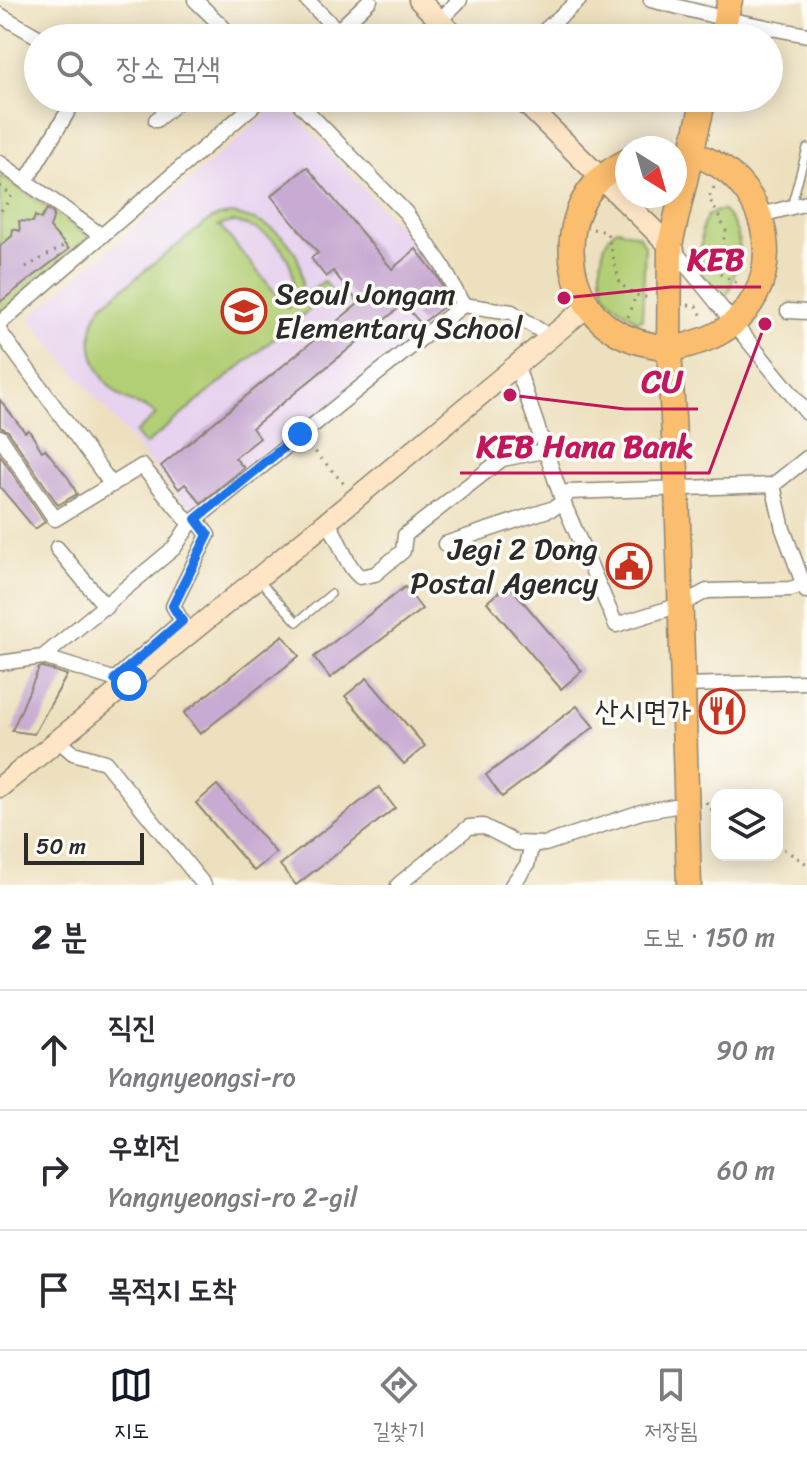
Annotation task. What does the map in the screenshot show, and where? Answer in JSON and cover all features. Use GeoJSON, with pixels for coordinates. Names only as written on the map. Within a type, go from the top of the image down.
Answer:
{"type":"FeatureCollection","features":[{"type":"Feature","properties":{"kind":"main road"},"geometry":{"type":"LineString","coordinates":[[419,0],[442,24]]}},
{"type":"Feature","properties":{"kind":"main road"},"geometry":{"type":"LineString","coordinates":[[534,112],[672,247]]}},
{"type":"Feature","properties":{"kind":"main road"},"geometry":{"type":"LineString","coordinates":[[687,150],[700,112]]}},
{"type":"Feature","properties":{"kind":"main road"},"geometry":{"type":"LineString","coordinates":[[615,169],[601,178],[579,209],[570,246],[573,273],[588,306],[602,322],[622,336],[673,355],[714,336],[733,323],[757,293],[767,252],[761,215],[748,190],[732,174],[687,153]]}},
{"type":"Feature","properties":{"kind":"main road"},"geometry":{"type":"LineString","coordinates":[[678,208],[672,247],[673,355],[689,885]]}},
{"type":"Feature","properties":{"kind":"main road"},"geometry":{"type":"LineString","coordinates":[[0,787],[58,740],[122,681],[258,579],[588,306]]}},
{"type":"Feature","properties":{"kind":"street"},"geometry":{"type":"LineString","coordinates":[[195,0],[220,24]]}},
{"type":"Feature","properties":{"kind":"street"},"geometry":{"type":"LineString","coordinates":[[307,0],[326,24]]}},
{"type":"Feature","properties":{"kind":"street"},"geometry":{"type":"LineString","coordinates":[[345,24],[370,0]]}},
{"type":"Feature","properties":{"kind":"street"},"geometry":{"type":"LineString","coordinates":[[439,21],[460,0]]}},
{"type":"Feature","properties":{"kind":"street"},"geometry":{"type":"LineString","coordinates":[[552,24],[579,0]]}},
{"type":"Feature","properties":{"kind":"street"},"geometry":{"type":"LineString","coordinates":[[651,0],[751,24]]}},
{"type":"Feature","properties":{"kind":"street"},"geometry":{"type":"LineString","coordinates":[[0,15],[24,29]]}},
{"type":"Feature","properties":{"kind":"street"},"geometry":{"type":"LineString","coordinates":[[783,30],[807,35]]}},
{"type":"Feature","properties":{"kind":"street"},"geometry":{"type":"LineString","coordinates":[[26,181],[68,112]]}},
{"type":"Feature","properties":{"kind":"street"},"geometry":{"type":"LineString","coordinates":[[156,120],[166,112]]}},
{"type":"Feature","properties":{"kind":"street"},"geometry":{"type":"LineString","coordinates":[[0,323],[246,112]]}},
{"type":"Feature","properties":{"kind":"street"},"geometry":{"type":"LineString","coordinates":[[308,112],[406,213],[442,265],[463,305]]}},
{"type":"Feature","properties":{"kind":"street"},"geometry":{"type":"LineString","coordinates":[[0,163],[102,236]]}},
{"type":"Feature","properties":{"kind":"street"},"geometry":{"type":"LineString","coordinates":[[761,215],[807,203]]}},
{"type":"Feature","properties":{"kind":"street"},"geometry":{"type":"LineString","coordinates":[[672,247],[807,413]]}},
{"type":"Feature","properties":{"kind":"street"},"geometry":{"type":"LineString","coordinates":[[43,657],[174,548],[193,522],[463,305],[512,312],[550,337]]}},
{"type":"Feature","properties":{"kind":"street"},"geometry":{"type":"LineString","coordinates":[[788,311],[807,312]]}},
{"type":"Feature","properties":{"kind":"street"},"geometry":{"type":"LineString","coordinates":[[0,332],[112,485]]}},
{"type":"Feature","properties":{"kind":"street"},"geometry":{"type":"LineString","coordinates":[[516,364],[563,502],[616,625],[680,605],[707,591],[805,589],[783,529],[773,485]]}},
{"type":"Feature","properties":{"kind":"street"},"geometry":{"type":"LineString","coordinates":[[0,437],[55,519],[142,466],[208,535],[173,606],[182,621],[122,681],[43,657],[0,663]]}},
{"type":"Feature","properties":{"kind":"street"},"geometry":{"type":"LineString","coordinates":[[327,522],[338,535],[350,569],[360,577],[375,574],[403,551],[405,535],[502,459],[544,451]]}},
{"type":"Feature","properties":{"kind":"street"},"geometry":{"type":"LineString","coordinates":[[445,544],[554,508],[563,502],[568,492],[773,485],[807,458]]}},
{"type":"Feature","properties":{"kind":"street"},"geometry":{"type":"LineString","coordinates":[[57,548],[106,607]]}},
{"type":"Feature","properties":{"kind":"street"},"geometry":{"type":"LineString","coordinates":[[682,685],[807,682]]}},
{"type":"Feature","properties":{"kind":"street"},"geometry":{"type":"LineString","coordinates":[[58,740],[73,753],[105,762],[204,885]]}},
{"type":"Feature","properties":{"kind":"street"},"geometry":{"type":"LineString","coordinates":[[398,885],[469,827],[483,826],[516,843],[545,844],[641,812],[686,804]]}},
{"type":"Feature","properties":{"kind":"street"},"geometry":{"type":"LineString","coordinates":[[512,885],[527,865],[532,844]]}},
{"type":"Feature","properties":{"kind":"lane"},"geometry":{"type":"LineString","coordinates":[[791,207],[807,148]]}},
{"type":"Feature","properties":{"kind":"lane"},"geometry":{"type":"LineString","coordinates":[[258,579],[297,622],[331,594]]}},
{"type":"Feature","properties":{"kind":"path"},"geometry":{"type":"LineString","coordinates":[[721,168],[709,198],[726,230],[716,272],[757,293]]}},
{"type":"Feature","properties":{"kind":"path"},"geometry":{"type":"LineString","coordinates":[[0,186],[12,196],[0,212]]}},
{"type":"Feature","properties":{"kind":"path"},"geometry":{"type":"LineString","coordinates":[[575,225],[607,232],[620,284],[636,295]]}},
{"type":"Feature","properties":{"kind":"path"},"geometry":{"type":"LineString","coordinates":[[300,434],[355,498]]}},
{"type":"Feature","properties":{"kind":"path"},"geometry":{"type":"LineString","coordinates":[[783,849],[807,864]]}},
{"type":"Feature","properties":{"kind":"shaded area","name":"Seoul Jongam Elementary School"},"geometry":{"type":"Polygon","coordinates":[[[269,112],[294,112],[403,232],[459,303],[194,515],[29,318],[269,112]]]}},
{"type":"Feature","properties":{"kind":"green space"},"geometry":{"type":"Polygon","coordinates":[[[0,175],[90,237],[0,314],[0,175]]]}},
{"type":"Feature","properties":{"kind":"green space"},"geometry":{"type":"Polygon","coordinates":[[[723,211],[731,221],[739,240],[738,259],[729,292],[721,298],[700,271],[702,228],[707,216],[723,211]]]}},
{"type":"Feature","properties":{"kind":"green space"},"geometry":{"type":"Polygon","coordinates":[[[232,214],[249,218],[277,232],[287,242],[300,267],[300,300],[324,281],[332,291],[145,445],[135,433],[156,415],[123,398],[102,376],[93,353],[92,328],[102,305],[218,216],[232,214]],[[233,222],[217,226],[288,308],[293,292],[290,263],[274,241],[248,226],[233,222]]]}},
{"type":"Feature","properties":{"kind":"green space"},"geometry":{"type":"Polygon","coordinates":[[[617,229],[638,235],[645,245],[642,319],[637,321],[610,299],[602,279],[603,250],[617,229]]]}},
{"type":"Feature","properties":{"kind":"building"},"geometry":{"type":"Polygon","coordinates":[[[307,167],[392,269],[416,249],[437,276],[450,302],[421,324],[404,304],[252,428],[260,438],[235,458],[244,468],[201,503],[185,484],[179,489],[161,466],[359,303],[333,271],[326,277],[311,258],[318,253],[271,196],[307,167]]]}},
{"type":"Feature","properties":{"kind":"building"},"geometry":{"type":"Polygon","coordinates":[[[47,209],[54,214],[50,228],[69,249],[0,302],[0,246],[12,236],[13,229],[20,231],[19,221],[33,222],[35,216],[41,219],[47,209]]]}},
{"type":"Feature","properties":{"kind":"building"},"geometry":{"type":"Polygon","coordinates":[[[0,400],[25,432],[29,430],[42,451],[45,449],[77,494],[58,505],[8,431],[0,427],[0,400]]]}},
{"type":"Feature","properties":{"kind":"building"},"geometry":{"type":"Polygon","coordinates":[[[0,455],[45,522],[35,529],[0,487],[0,455]]]}},
{"type":"Feature","properties":{"kind":"building"},"geometry":{"type":"Polygon","coordinates":[[[508,584],[582,671],[561,689],[487,602],[508,584]]]}},
{"type":"Feature","properties":{"kind":"building"},"geometry":{"type":"Polygon","coordinates":[[[405,587],[422,609],[330,678],[314,657],[405,587]]]}},
{"type":"Feature","properties":{"kind":"building"},"geometry":{"type":"Polygon","coordinates":[[[283,635],[299,656],[200,734],[184,713],[283,635]]]}},
{"type":"Feature","properties":{"kind":"building"},"geometry":{"type":"Polygon","coordinates":[[[39,668],[67,675],[34,734],[12,731],[39,668]]]}},
{"type":"Feature","properties":{"kind":"building"},"geometry":{"type":"Polygon","coordinates":[[[367,678],[425,746],[404,764],[345,696],[367,678]]]}},
{"type":"Feature","properties":{"kind":"building"},"geometry":{"type":"Polygon","coordinates":[[[577,706],[594,727],[502,797],[486,775],[577,706]]]}},
{"type":"Feature","properties":{"kind":"building"},"geometry":{"type":"Polygon","coordinates":[[[217,785],[276,853],[254,871],[196,803],[217,785]]]}},
{"type":"Feature","properties":{"kind":"building"},"geometry":{"type":"Polygon","coordinates":[[[379,787],[395,808],[296,885],[280,865],[379,787]]]}},
{"type":"Feature","properties":{"kind":"place","name":"KEB"},"geometry":{"type":"Point","coordinates":[564,298]}},
{"type":"Feature","properties":{"kind":"place","name":"Seoul Jongam Elementary School"},"geometry":{"type":"Point","coordinates":[244,311]}},
{"type":"Feature","properties":{"kind":"place","name":"KEB Hana Bank"},"geometry":{"type":"Point","coordinates":[765,324]}},
{"type":"Feature","properties":{"kind":"place","name":"CU"},"geometry":{"type":"Point","coordinates":[510,395]}},
{"type":"Feature","properties":{"kind":"place","name":"Jegi 2 Dong Postal Agency"},"geometry":{"type":"Point","coordinates":[629,566]}},
{"type":"Feature","properties":{"kind":"place","name":"산시면가"},"geometry":{"type":"Point","coordinates":[722,711]}},
{"type":"Feature","properties":{"kind":"route"},"geometry":{"type":"LineString","coordinates":[[129,683],[115,679],[182,621],[173,606],[208,535],[196,519],[300,434]]}}]}
